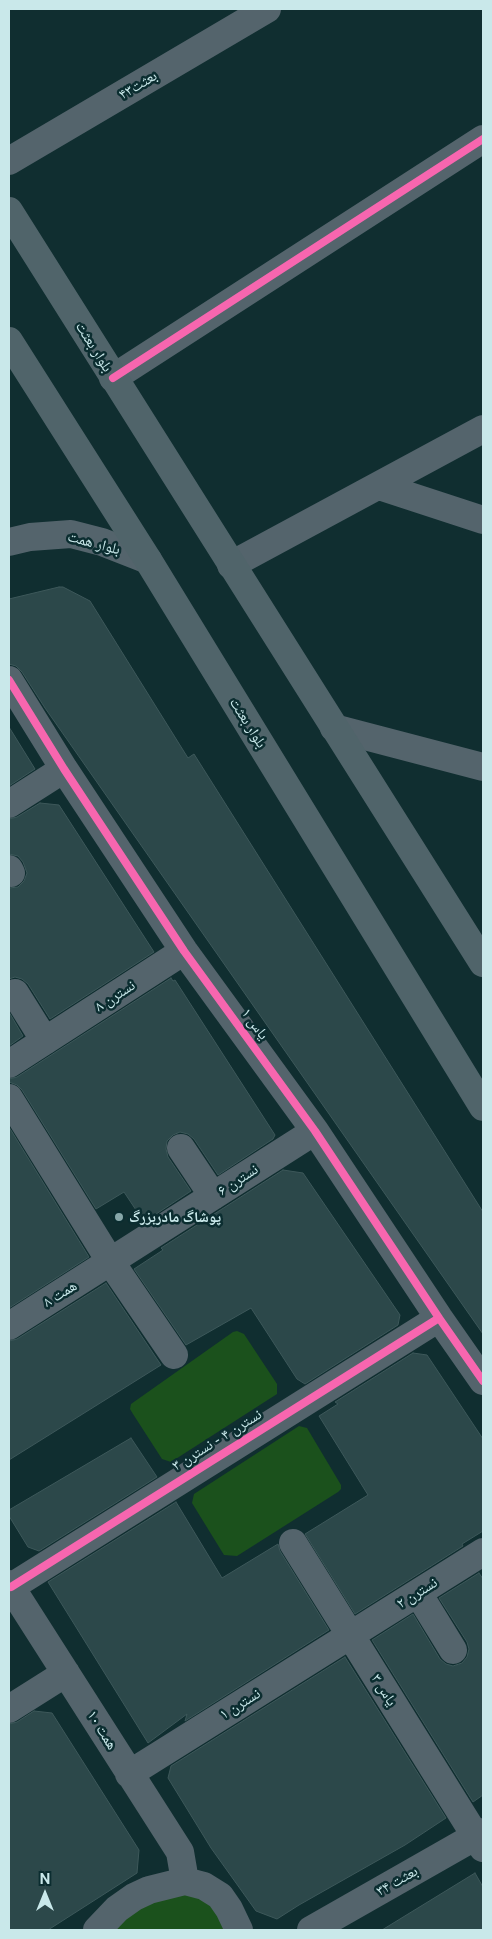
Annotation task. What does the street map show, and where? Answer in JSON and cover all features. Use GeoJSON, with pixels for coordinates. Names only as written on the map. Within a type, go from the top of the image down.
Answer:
{"type":"FeatureCollection","features":[{"type":"Feature","properties":{"kind":"main road","name":"بلوار بعثت"},"geometry":{"type":"LineString","coordinates":[[9,212],[483,963]]}},
{"type":"Feature","properties":{"kind":"main road","name":"بلوار بعثت"},"geometry":{"type":"LineString","coordinates":[[9,342],[148,560],[483,1106]]}},
{"type":"Feature","properties":{"kind":"street","name":"بعثت۴۳"},"geometry":{"type":"LineString","coordinates":[[9,161],[267,9]]}},
{"type":"Feature","properties":{"kind":"street"},"geometry":{"type":"LineString","coordinates":[[113,378],[483,139]]}},
{"type":"Feature","properties":{"kind":"street"},"geometry":{"type":"LineString","coordinates":[[231,565],[483,429]]}},
{"type":"Feature","properties":{"kind":"street"},"geometry":{"type":"LineString","coordinates":[[379,486],[483,520]]}},
{"type":"Feature","properties":{"kind":"street","name":"بلوار همت"},"geometry":{"type":"LineString","coordinates":[[9,542],[30,537],[71,534],[102,542],[148,560]]}},
{"type":"Feature","properties":{"kind":"street","name":"یاس ۱"},"geometry":{"type":"LineString","coordinates":[[9,680],[64,769],[184,950],[315,1131],[483,1381]]}},
{"type":"Feature","properties":{"kind":"street"},"geometry":{"type":"LineString","coordinates":[[334,728],[483,767]]}},
{"type":"Feature","properties":{"kind":"street"},"geometry":{"type":"LineString","coordinates":[[9,804],[64,769]]}},
{"type":"Feature","properties":{"kind":"street","name":"نسترن ۸"},"geometry":{"type":"LineString","coordinates":[[9,1064],[184,950]]}},
{"type":"Feature","properties":{"kind":"street"},"geometry":{"type":"LineString","coordinates":[[15,993],[45,1041]]}},
{"type":"Feature","properties":{"kind":"street"},"geometry":{"type":"LineString","coordinates":[[9,1098],[110,1261],[174,1355]]}},
{"type":"Feature","properties":{"kind":"street","name":"نسترن ۶"},"geometry":{"type":"LineString","coordinates":[[110,1261],[315,1131]]}},
{"type":"Feature","properties":{"kind":"street"},"geometry":{"type":"LineString","coordinates":[[181,1148],[213,1196]]}},
{"type":"Feature","properties":{"kind":"street","name":"همت ۸"},"geometry":{"type":"LineString","coordinates":[[11,1319],[110,1261]]}},
{"type":"Feature","properties":{"kind":"street","name":"نسترن ۴ - نسترن ۳"},"geometry":{"type":"LineString","coordinates":[[10,1585],[439,1318]]}},
{"type":"Feature","properties":{"kind":"street","name":"یاس ۳"},"geometry":{"type":"LineString","coordinates":[[293,1543],[481,1838]]}},
{"type":"Feature","properties":{"kind":"street","name":"نسترن ۲"},"geometry":{"type":"LineString","coordinates":[[350,1635],[418,1593],[481,1559]]}},
{"type":"Feature","properties":{"kind":"street","name":"همت ۱۰"},"geometry":{"type":"LineString","coordinates":[[10,1585],[180,1852],[185,1881]]}},
{"type":"Feature","properties":{"kind":"street"},"geometry":{"type":"LineString","coordinates":[[418,1593],[453,1650]]}},
{"type":"Feature","properties":{"kind":"street","name":"نسترن ۱"},"geometry":{"type":"LineString","coordinates":[[129,1774],[350,1635]]}},
{"type":"Feature","properties":{"kind":"street"},"geometry":{"type":"LineString","coordinates":[[9,1709],[66,1673]]}},
{"type":"Feature","properties":{"kind":"street","name":"بعثت ۳۴"},"geometry":{"type":"LineString","coordinates":[[311,1930],[481,1838]]}},
{"type":"Feature","properties":{"kind":"street"},"geometry":{"type":"LineString","coordinates":[[97,1930],[117,1909],[134,1898],[149,1890],[185,1881],[204,1886],[220,1896],[229,1909],[239,1930]]}},
{"type":"Feature","properties":{"kind":"green space"},"geometry":{"type":"Polygon","coordinates":[[[237,1331],[244,1334],[277,1384],[277,1394],[171,1462],[162,1459],[130,1409],[131,1404],[237,1331]]]}},
{"type":"Feature","properties":{"kind":"green space"},"geometry":{"type":"Polygon","coordinates":[[[299,1426],[307,1428],[341,1485],[341,1489],[237,1556],[224,1555],[192,1503],[194,1494],[299,1426]]]}},
{"type":"Feature","properties":{"kind":"green space"},"geometry":{"type":"Polygon","coordinates":[[[202,1892],[233,1930],[105,1930],[143,1900],[202,1892]]]}},
{"type":"Feature","properties":{"kind":"building"},"geometry":{"type":"Polygon","coordinates":[[[63,587],[90,601],[188,758],[194,754],[483,1212],[483,1334],[45,708],[22,672],[16,666],[9,664],[9,599],[63,587]]]}},
{"type":"Feature","properties":{"kind":"building"},"geometry":{"type":"Polygon","coordinates":[[[9,727],[35,769],[9,786],[9,727]]]}},
{"type":"Feature","properties":{"kind":"building"},"geometry":{"type":"Polygon","coordinates":[[[40,803],[59,805],[154,952],[50,1019],[28,984],[22,979],[15,977],[9,979],[9,888],[18,887],[24,881],[27,873],[23,862],[18,856],[9,854],[9,819],[17,817],[40,803]]]}},
{"type":"Feature","properties":{"kind":"building"},"geometry":{"type":"Polygon","coordinates":[[[171,978],[173,981],[175,980],[275,1135],[273,1139],[218,1175],[194,1139],[188,1134],[180,1132],[173,1135],[167,1141],[168,1157],[191,1191],[144,1222],[124,1192],[96,1209],[22,1090],[17,1085],[9,1082],[9,1079],[17,1077],[171,978]]]}},
{"type":"Feature","properties":{"kind":"building"},"geometry":{"type":"Polygon","coordinates":[[[9,1012],[23,1036],[9,1046],[9,1012]]]}},
{"type":"Feature","properties":{"kind":"building"},"geometry":{"type":"Polygon","coordinates":[[[9,1127],[89,1257],[9,1308],[9,1127]]]}},
{"type":"Feature","properties":{"kind":"building"},"geometry":{"type":"Polygon","coordinates":[[[283,1170],[303,1173],[400,1315],[398,1325],[305,1384],[297,1379],[251,1308],[186,1345],[134,1269],[163,1250],[161,1248],[283,1170]]]}},
{"type":"Feature","properties":{"kind":"building"},"geometry":{"type":"Polygon","coordinates":[[[106,1283],[161,1365],[9,1460],[9,1341],[17,1339],[106,1283]]]}},
{"type":"Feature","properties":{"kind":"building"},"geometry":{"type":"Polygon","coordinates":[[[413,1353],[427,1355],[483,1439],[483,1531],[462,1544],[463,1546],[355,1614],[305,1534],[368,1495],[319,1416],[338,1404],[335,1402],[413,1353]]]}},
{"type":"Feature","properties":{"kind":"building"},"geometry":{"type":"Polygon","coordinates":[[[131,1438],[157,1477],[39,1551],[28,1547],[9,1516],[9,1510],[131,1438]]]}},
{"type":"Feature","properties":{"kind":"building"},"geometry":{"type":"Polygon","coordinates":[[[176,1502],[222,1578],[278,1544],[280,1551],[329,1630],[185,1721],[187,1714],[148,1743],[48,1582],[176,1502]]]}},
{"type":"Feature","properties":{"kind":"building"},"geometry":{"type":"Polygon","coordinates":[[[479,1573],[483,1579],[483,1795],[473,1802],[372,1640],[413,1614],[440,1659],[446,1664],[453,1666],[462,1663],[467,1657],[469,1649],[467,1642],[439,1598],[479,1573]]]}},
{"type":"Feature","properties":{"kind":"building"},"geometry":{"type":"Polygon","coordinates":[[[345,1657],[446,1818],[405,1845],[277,1919],[256,1911],[211,1848],[168,1778],[171,1766],[345,1657]]]}},
{"type":"Feature","properties":{"kind":"building"},"geometry":{"type":"Polygon","coordinates":[[[34,1711],[52,1713],[139,1850],[137,1873],[48,1930],[9,1930],[9,1724],[17,1722],[34,1711]]]}},
{"type":"Feature","properties":{"kind":"building"},"geometry":{"type":"Polygon","coordinates":[[[475,1873],[483,1887],[483,1930],[382,1930],[475,1873]]]}},
{"type":"Feature","properties":{"kind":"cycle path"},"geometry":{"type":"LineString","coordinates":[[113,378],[483,139]]}},
{"type":"Feature","properties":{"kind":"cycle path"},"geometry":{"type":"LineString","coordinates":[[9,680],[64,769],[184,951],[315,1131],[483,1381]]}},
{"type":"Feature","properties":{"kind":"cycle path"},"geometry":{"type":"LineString","coordinates":[[11,1587],[439,1318]]}},
{"type":"Feature","properties":{"kind":"place","name":"پوشاگ مادربزرگ"},"geometry":{"type":"Point","coordinates":[119,1217]}}]}
